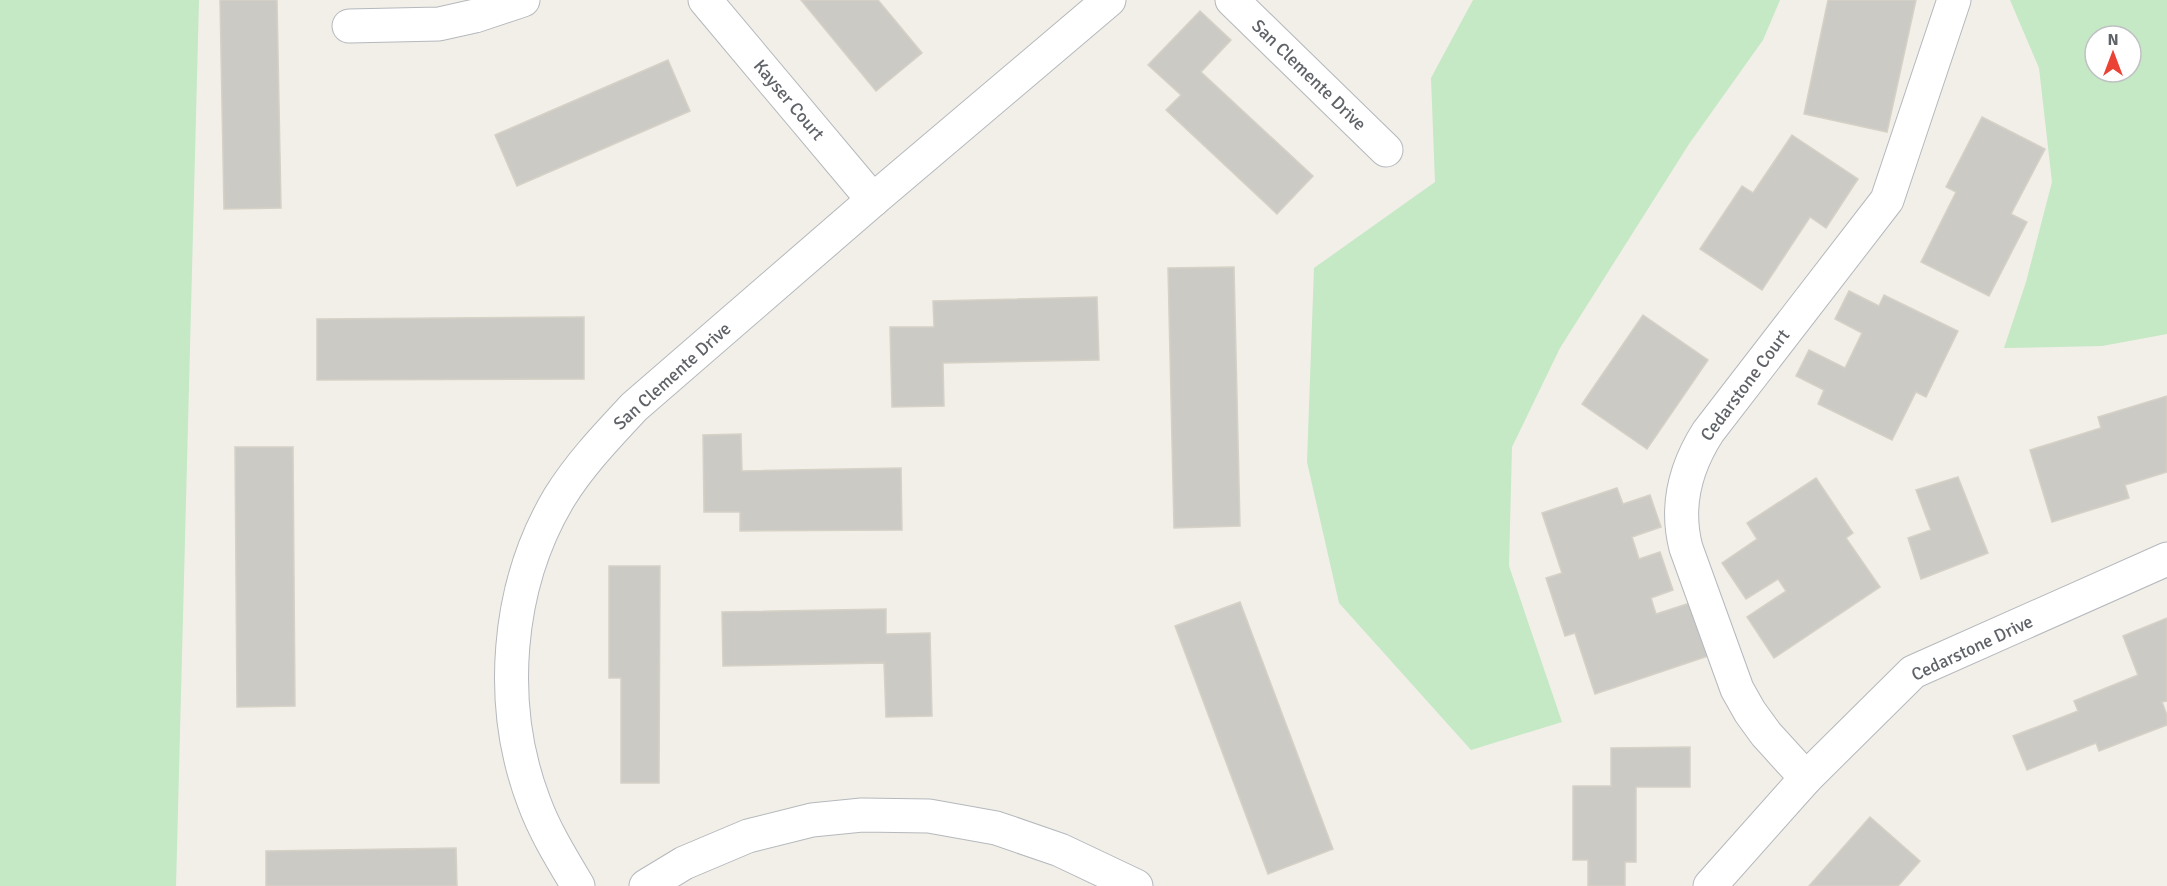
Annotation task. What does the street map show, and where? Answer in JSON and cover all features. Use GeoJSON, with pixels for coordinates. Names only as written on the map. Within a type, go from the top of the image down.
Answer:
{"type":"FeatureCollection","features":[{"type":"Feature","properties":{"kind":"street"},"geometry":{"type":"LineString","coordinates":[[349,26],[440,24],[475,16],[523,0]]}},
{"type":"Feature","properties":{"kind":"street","name":"Kayser Court"},"geometry":{"type":"LineString","coordinates":[[705,0],[873,200]]}},
{"type":"Feature","properties":{"kind":"street","name":"San Clemente Drive"},"geometry":{"type":"LineString","coordinates":[[578,886],[557,851],[534,804],[520,753],[514,718],[512,668],[517,615],[525,582],[542,533],[567,486],[610,431],[643,399],[1109,0]]}},
{"type":"Feature","properties":{"kind":"street","name":"San Clemente Drive"},"geometry":{"type":"LineString","coordinates":[[1233,0],[1386,150]]}},
{"type":"Feature","properties":{"kind":"street","name":"Cedarstone Court"},"geometry":{"type":"LineString","coordinates":[[1806,778],[1766,734],[1737,689],[1686,548],[1681,526],[1684,487],[1690,465],[1708,432],[1887,200],[1954,0]]}},
{"type":"Feature","properties":{"kind":"street","name":"Cedarstone Drive"},"geometry":{"type":"LineString","coordinates":[[1710,886],[1806,778],[1913,672],[2167,559]]}},
{"type":"Feature","properties":{"kind":"street"},"geometry":{"type":"LineString","coordinates":[[646,886],[684,863],[748,836],[812,820],[862,815],[929,816],[996,828],[1060,850],[1136,886]]}},
{"type":"Feature","properties":{"kind":"green space"},"geometry":{"type":"Polygon","coordinates":[[[0,0],[199,0],[176,886],[0,886],[0,0]]]}},
{"type":"Feature","properties":{"kind":"green space"},"geometry":{"type":"Polygon","coordinates":[[[1473,0],[1780,0],[1763,40],[1689,144],[1560,348],[1512,447],[1509,566],[1562,722],[1471,750],[1339,603],[1307,462],[1314,268],[1435,182],[1431,78],[1473,0]]]}},
{"type":"Feature","properties":{"kind":"green space"},"geometry":{"type":"Polygon","coordinates":[[[2010,0],[2167,0],[2167,334],[2102,346],[2004,348],[2026,282],[2052,182],[2039,68],[2010,0]]]}},
{"type":"Feature","properties":{"kind":"building"},"geometry":{"type":"Polygon","coordinates":[[[220,0],[277,0],[281,208],[224,209],[220,0]]]}},
{"type":"Feature","properties":{"kind":"building"},"geometry":{"type":"Polygon","coordinates":[[[801,0],[878,0],[922,53],[876,91],[801,0]]]}},
{"type":"Feature","properties":{"kind":"building"},"geometry":{"type":"Polygon","coordinates":[[[1828,0],[1916,0],[1887,132],[1804,114],[1828,0]]]}},
{"type":"Feature","properties":{"kind":"building"},"geometry":{"type":"Polygon","coordinates":[[[1200,11],[1231,40],[1201,72],[1313,176],[1277,214],[1166,110],[1181,95],[1148,65],[1200,11]]]}},
{"type":"Feature","properties":{"kind":"building"},"geometry":{"type":"Polygon","coordinates":[[[668,60],[690,111],[517,186],[495,135],[668,60]]]}},
{"type":"Feature","properties":{"kind":"building"},"geometry":{"type":"Polygon","coordinates":[[[1982,117],[2045,149],[2011,214],[2027,222],[1989,296],[1921,262],[1956,192],[1946,187],[1982,117]]]}},
{"type":"Feature","properties":{"kind":"building"},"geometry":{"type":"Polygon","coordinates":[[[1792,135],[1858,179],[1826,228],[1810,217],[1762,290],[1700,249],[1742,186],[1753,193],[1792,135]]]}},
{"type":"Feature","properties":{"kind":"building"},"geometry":{"type":"Polygon","coordinates":[[[1234,267],[1240,526],[1174,528],[1168,268],[1234,267]]]}},
{"type":"Feature","properties":{"kind":"building"},"geometry":{"type":"Polygon","coordinates":[[[1849,291],[1879,306],[1884,295],[1958,331],[1926,397],[1916,392],[1892,440],[1818,404],[1824,390],[1796,376],[1809,350],[1845,368],[1862,333],[1835,319],[1849,291]]]}},
{"type":"Feature","properties":{"kind":"building"},"geometry":{"type":"Polygon","coordinates":[[[1097,297],[1099,360],[943,363],[944,406],[892,407],[890,327],[934,327],[933,301],[1097,297]]]}},
{"type":"Feature","properties":{"kind":"building"},"geometry":{"type":"Polygon","coordinates":[[[1643,315],[1708,360],[1647,449],[1582,404],[1643,315]]]}},
{"type":"Feature","properties":{"kind":"building"},"geometry":{"type":"Polygon","coordinates":[[[584,317],[584,379],[317,380],[317,319],[584,317]]]}},
{"type":"Feature","properties":{"kind":"building"},"geometry":{"type":"Polygon","coordinates":[[[2167,396],[2167,472],[2125,485],[2129,498],[2052,522],[2030,450],[2101,428],[2098,417],[2167,396]]]}},
{"type":"Feature","properties":{"kind":"building"},"geometry":{"type":"Polygon","coordinates":[[[741,434],[742,471],[901,468],[902,530],[740,531],[740,512],[704,512],[703,435],[741,434]]]}},
{"type":"Feature","properties":{"kind":"building"},"geometry":{"type":"Polygon","coordinates":[[[235,447],[293,447],[295,706],[237,707],[235,447]]]}},
{"type":"Feature","properties":{"kind":"building"},"geometry":{"type":"Polygon","coordinates":[[[1958,477],[1988,553],[1921,579],[1908,538],[1931,530],[1916,490],[1958,477]]]}},
{"type":"Feature","properties":{"kind":"building"},"geometry":{"type":"Polygon","coordinates":[[[1816,478],[1853,533],[1846,538],[1880,587],[1774,658],[1747,617],[1786,591],[1778,579],[1746,599],[1722,563],[1757,539],[1747,523],[1816,478]]]}},
{"type":"Feature","properties":{"kind":"building"},"geometry":{"type":"Polygon","coordinates":[[[1617,488],[1623,504],[1650,495],[1661,527],[1632,537],[1639,559],[1660,552],[1673,590],[1651,598],[1656,614],[1690,603],[1708,656],[1595,694],[1575,633],[1565,636],[1546,578],[1562,573],[1542,513],[1617,488]]]}},
{"type":"Feature","properties":{"kind":"building"},"geometry":{"type":"Polygon","coordinates":[[[609,566],[660,566],[659,783],[621,783],[621,678],[609,678],[609,566]]]}},
{"type":"Feature","properties":{"kind":"building"},"geometry":{"type":"Polygon","coordinates":[[[1240,602],[1333,849],[1268,874],[1175,626],[1240,602]]]}},
{"type":"Feature","properties":{"kind":"building"},"geometry":{"type":"Polygon","coordinates":[[[886,609],[886,634],[930,633],[932,716],[886,717],[884,663],[723,666],[722,612],[886,609]]]}},
{"type":"Feature","properties":{"kind":"building"},"geometry":{"type":"Polygon","coordinates":[[[2167,618],[2167,701],[2162,702],[2167,715],[2167,725],[2099,751],[2096,743],[2027,770],[2013,736],[2078,711],[2074,701],[2138,675],[2123,636],[2167,618]]]}},
{"type":"Feature","properties":{"kind":"building"},"geometry":{"type":"Polygon","coordinates":[[[1690,747],[1690,787],[1636,787],[1636,862],[1625,862],[1625,886],[1588,886],[1588,860],[1573,860],[1573,786],[1611,786],[1611,748],[1690,747]]]}},
{"type":"Feature","properties":{"kind":"building"},"geometry":{"type":"Polygon","coordinates":[[[1870,817],[1920,861],[1898,886],[1809,886],[1870,817]]]}},
{"type":"Feature","properties":{"kind":"building"},"geometry":{"type":"Polygon","coordinates":[[[456,848],[457,886],[266,886],[266,851],[456,848]]]}}]}
